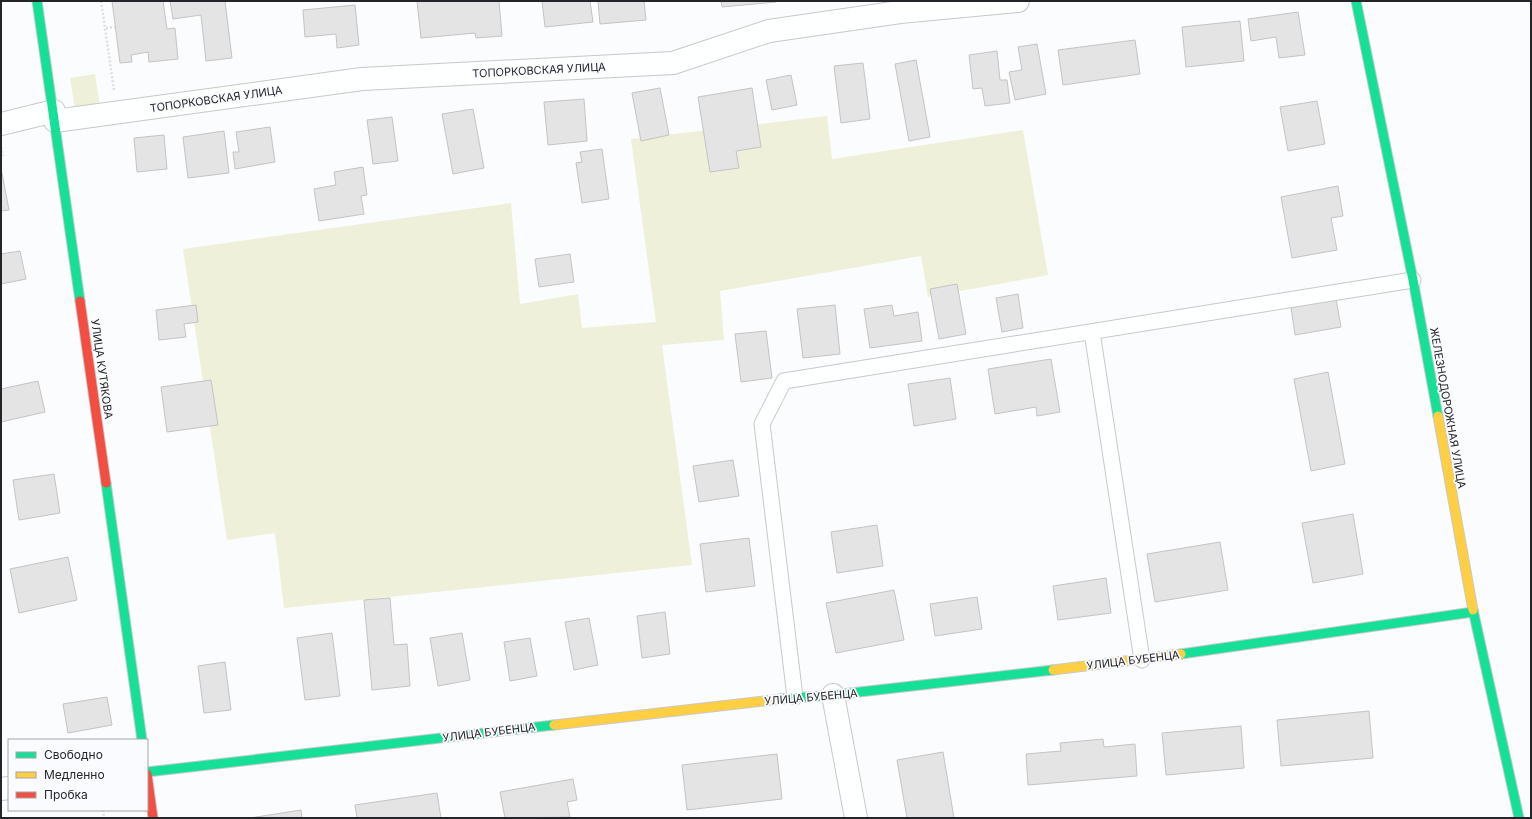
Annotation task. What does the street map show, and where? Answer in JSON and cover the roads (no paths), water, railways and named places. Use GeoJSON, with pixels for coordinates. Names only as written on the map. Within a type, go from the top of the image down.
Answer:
{"type":"FeatureCollection","features":[{"type":"Feature","properties":{"kind":"street","name":"УЛИЦА КУТЯКОВА"},"geometry":{"type":"LineString","coordinates":[[37,1],[55,116],[142,739]]}},
{"type":"Feature","properties":{"kind":"street","name":"ТОПОРКОВСКАЯ УЛИЦА"},"geometry":{"type":"LineString","coordinates":[[1,124],[55,116],[117,112],[362,79],[673,63],[769,31],[900,12],[1018,1]]}},
{"type":"Feature","properties":{"kind":"street","name":"ЖЕЛЕЗНОДОРОЖНАЯ УЛИЦА"},"geometry":{"type":"LineString","coordinates":[[1356,1],[1413,280],[1473,612],[1519,818]]}},
{"type":"Feature","properties":{"kind":"street","name":"УЛИЦА БУБЕНЦА"},"geometry":{"type":"LineString","coordinates":[[148,773],[795,697],[833,695],[1142,660],[1473,612]]}},
{"type":"Feature","properties":{"kind":"street"},"geometry":{"type":"LineString","coordinates":[[833,695],[856,818]]}},
{"type":"Feature","properties":{"kind":"street"},"geometry":{"type":"LineString","coordinates":[[148,780],[153,818]]}},
{"type":"Feature","properties":{"kind":"lane"},"geometry":{"type":"LineString","coordinates":[[795,697],[762,424],[784,381],[1413,280]]}},
{"type":"Feature","properties":{"kind":"lane"},"geometry":{"type":"LineString","coordinates":[[1092,332],[1142,660]]}}]}
